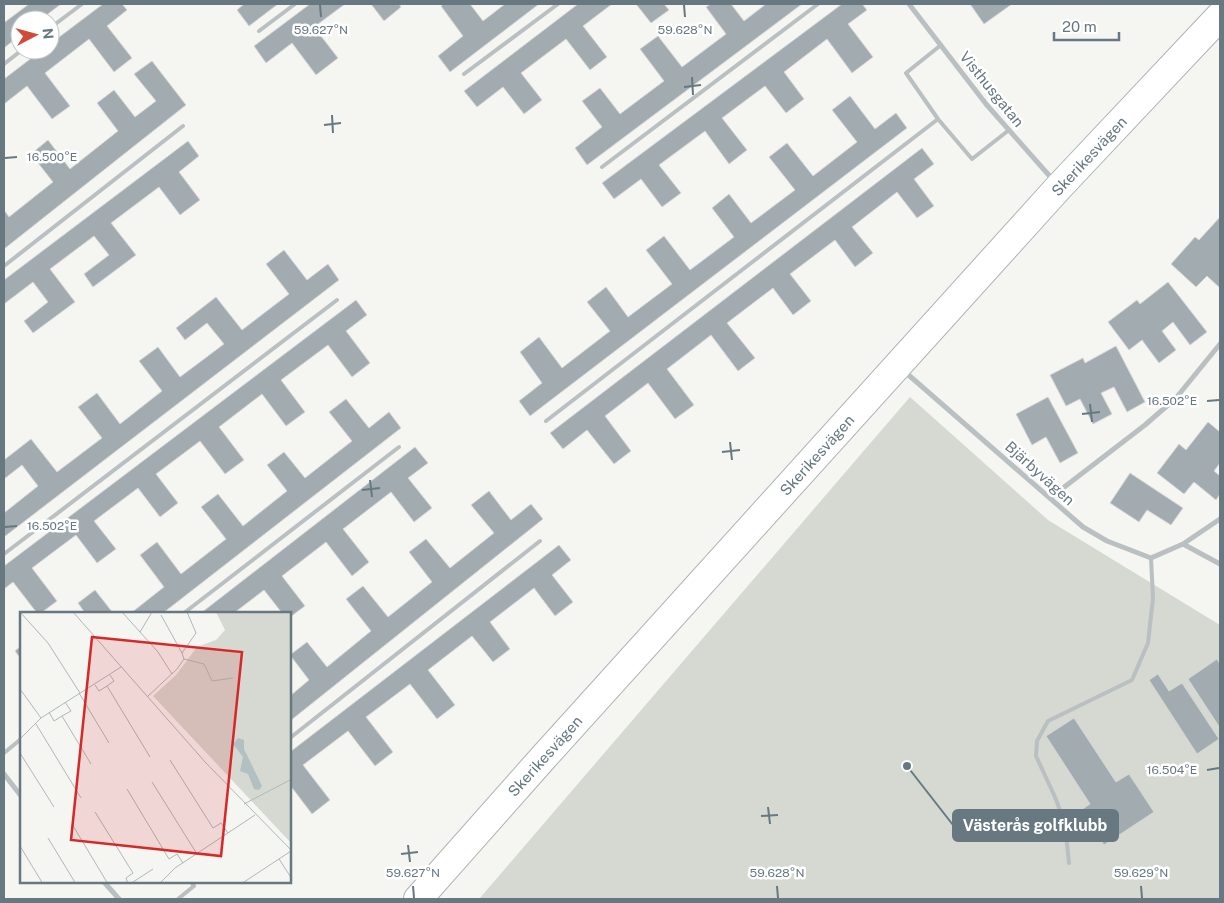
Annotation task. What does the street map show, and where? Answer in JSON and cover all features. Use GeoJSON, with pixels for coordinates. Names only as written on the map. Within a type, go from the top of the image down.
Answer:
{"type":"FeatureCollection","features":[{"type":"Feature","properties":{"kind":"street","name":"Visthusgatan"},"geometry":{"type":"LineString","coordinates":[[909,4],[986,104],[1059,187]]}},
{"type":"Feature","properties":{"kind":"street","name":"Skerikesvägen"},"geometry":{"type":"LineString","coordinates":[[418,899],[542,759],[1059,187],[1220,16]]}},
{"type":"Feature","properties":{"kind":"street"},"geometry":{"type":"LineString","coordinates":[[1050,498],[1145,425],[1176,398],[1220,344]]}},
{"type":"Feature","properties":{"kind":"street","name":"Bjärbyvägen"},"geometry":{"type":"LineString","coordinates":[[898,366],[1082,528],[1107,541],[1150,558]]}},
{"type":"Feature","properties":{"kind":"street"},"geometry":{"type":"LineString","coordinates":[[1150,558],[1183,544],[1220,519]]}},
{"type":"Feature","properties":{"kind":"street"},"geometry":{"type":"LineString","coordinates":[[1183,544],[1220,564]]}},
{"type":"Feature","properties":{"kind":"street"},"geometry":{"type":"LineString","coordinates":[[4,774],[20,795]]}},
{"type":"Feature","properties":{"kind":"street"},"geometry":{"type":"LineString","coordinates":[[105,883],[120,899]]}},
{"type":"Feature","properties":{"kind":"lane"},"geometry":{"type":"LineString","coordinates":[[60,20],[82,4]]}},
{"type":"Feature","properties":{"kind":"lane"},"geometry":{"type":"LineString","coordinates":[[259,32],[295,4]]}},
{"type":"Feature","properties":{"kind":"lane"},"geometry":{"type":"LineString","coordinates":[[464,74],[558,4]]}},
{"type":"Feature","properties":{"kind":"lane"},"geometry":{"type":"LineString","coordinates":[[602,167],[818,4]]}},
{"type":"Feature","properties":{"kind":"lane"},"geometry":{"type":"LineString","coordinates":[[941,45],[906,73],[938,119],[972,159],[1009,130]]}},
{"type":"Feature","properties":{"kind":"lane"},"geometry":{"type":"LineString","coordinates":[[546,421],[938,119]]}},
{"type":"Feature","properties":{"kind":"lane"},"geometry":{"type":"LineString","coordinates":[[4,266],[184,126]]}},
{"type":"Feature","properties":{"kind":"lane"},"geometry":{"type":"LineString","coordinates":[[4,554],[337,300]]}},
{"type":"Feature","properties":{"kind":"lane"},"geometry":{"type":"LineString","coordinates":[[185,612],[398,447]]}},
{"type":"Feature","properties":{"kind":"lane"},"geometry":{"type":"LineString","coordinates":[[291,737],[540,541]]}},
{"type":"Feature","properties":{"kind":"lane"},"geometry":{"type":"LineString","coordinates":[[1069,863],[1065,824],[1036,756],[1037,741],[1048,721],[1132,680],[1148,643],[1153,598],[1150,558]]}},
{"type":"Feature","properties":{"kind":"lane"},"geometry":{"type":"LineString","coordinates":[[4,753],[20,740]]}},
{"type":"Feature","properties":{"kind":"lane"},"geometry":{"type":"LineString","coordinates":[[178,899],[194,886],[192,883]]}},
{"type":"Feature","properties":{"kind":"shaded area"},"geometry":{"type":"Polygon","coordinates":[[[910,397],[1048,520],[1220,625],[1220,899],[479,899],[910,397]]]}},
{"type":"Feature","properties":{"kind":"building"},"geometry":{"type":"Polygon","coordinates":[[[29,4],[61,4],[53,10],[21,10],[29,4]]]}},
{"type":"Feature","properties":{"kind":"building"},"geometry":{"type":"Polygon","coordinates":[[[103,4],[122,4],[127,10],[107,26],[132,58],[114,72],[89,39],[45,73],[70,106],[52,119],[27,86],[4,104],[4,79],[29,60],[60,60],[60,36],[103,4]]]}},
{"type":"Feature","properties":{"kind":"building"},"geometry":{"type":"Polygon","coordinates":[[[244,4],[278,4],[249,26],[237,10],[244,4]]]}},
{"type":"Feature","properties":{"kind":"building"},"geometry":{"type":"Polygon","coordinates":[[[310,4],[345,4],[314,27],[338,58],[316,75],[292,43],[266,63],[254,46],[310,4]]]}},
{"type":"Feature","properties":{"kind":"building"},"geometry":{"type":"Polygon","coordinates":[[[371,4],[399,4],[401,7],[384,21],[371,4]]]}},
{"type":"Feature","properties":{"kind":"building"},"geometry":{"type":"Polygon","coordinates":[[[444,4],[470,4],[483,21],[505,4],[539,4],[450,72],[438,56],[463,36],[441,6],[444,4]]]}},
{"type":"Feature","properties":{"kind":"building"},"geometry":{"type":"Polygon","coordinates":[[[578,4],[612,4],[583,26],[607,57],[590,70],[566,39],[521,73],[542,100],[524,114],[503,87],[477,107],[464,91],[578,4]]]}},
{"type":"Feature","properties":{"kind":"building"},"geometry":{"type":"Polygon","coordinates":[[[636,4],[664,4],[669,10],[651,23],[636,4]]]}},
{"type":"Feature","properties":{"kind":"building"},"geometry":{"type":"Polygon","coordinates":[[[711,4],[731,4],[744,21],[766,4],[802,4],[587,165],[575,148],[602,127],[582,101],[600,88],[620,114],[664,81],[640,49],[658,36],[682,67],[726,34],[706,7],[711,4]]]}},
{"type":"Feature","properties":{"kind":"building"},"geometry":{"type":"Polygon","coordinates":[[[842,4],[862,4],[867,10],[848,24],[873,57],[852,73],[827,39],[784,72],[804,99],[786,113],[765,86],[722,118],[747,150],[729,164],[705,131],[659,165],[681,193],[662,207],[641,179],[614,199],[602,183],[842,4]]]}},
{"type":"Feature","properties":{"kind":"building"},"geometry":{"type":"Polygon","coordinates":[[[970,4],[1012,4],[984,24],[970,4]]]}},
{"type":"Feature","properties":{"kind":"building"},"geometry":{"type":"Polygon","coordinates":[[[10,18],[10,43],[4,48],[4,20],[5,22],[10,18]]]}},
{"type":"Feature","properties":{"kind":"building"},"geometry":{"type":"Polygon","coordinates":[[[152,61],[186,105],[4,249],[4,210],[9,217],[53,182],[31,154],[48,140],[70,169],[118,131],[97,103],[114,90],[135,117],[156,101],[134,74],[152,61]]]}},
{"type":"Feature","properties":{"kind":"building"},"geometry":{"type":"Polygon","coordinates":[[[850,96],[875,129],[896,113],[907,128],[530,416],[519,401],[542,383],[520,352],[539,337],[562,368],[610,331],[587,302],[606,287],[628,317],[672,284],[646,250],[664,236],[690,270],[734,237],[712,208],[729,194],[751,223],[795,190],[769,157],[787,143],[813,176],[857,142],[832,110],[850,96]]]}},
{"type":"Feature","properties":{"kind":"building"},"geometry":{"type":"Polygon","coordinates":[[[188,141],[199,156],[179,172],[200,200],[180,215],[159,187],[111,223],[136,255],[93,287],[84,274],[109,255],[94,236],[50,269],[75,302],[33,333],[24,321],[48,302],[33,282],[4,304],[4,280],[188,141]]]}},
{"type":"Feature","properties":{"kind":"building"},"geometry":{"type":"Polygon","coordinates":[[[922,148],[934,164],[914,179],[934,206],[917,218],[897,192],[852,227],[873,253],[855,267],[835,240],[790,274],[811,301],[793,315],[773,288],[727,323],[755,358],[738,371],[711,335],[667,369],[694,405],[675,419],[648,383],[605,416],[631,451],[614,464],[587,430],[563,449],[550,433],[922,148]]]}},
{"type":"Feature","properties":{"kind":"building"},"geometry":{"type":"Polygon","coordinates":[[[1220,217],[1220,288],[1207,276],[1196,287],[1171,264],[1195,237],[1199,240],[1220,217]]]}},
{"type":"Feature","properties":{"kind":"building"},"geometry":{"type":"Polygon","coordinates":[[[284,250],[307,280],[328,264],[339,280],[4,537],[4,513],[38,486],[22,465],[4,479],[4,460],[31,439],[57,472],[102,438],[78,407],[97,393],[120,424],[162,391],[139,361],[158,347],[180,377],[224,344],[207,323],[185,340],[176,328],[216,297],[242,330],[289,294],[266,264],[284,250]]]}},
{"type":"Feature","properties":{"kind":"building"},"geometry":{"type":"Polygon","coordinates":[[[1168,282],[1207,332],[1190,345],[1173,322],[1162,331],[1176,350],[1159,363],[1142,340],[1129,350],[1108,322],[1137,300],[1140,304],[1168,282]]]}},
{"type":"Feature","properties":{"kind":"building"},"geometry":{"type":"Polygon","coordinates":[[[356,300],[367,315],[346,331],[370,363],[352,377],[328,345],[281,380],[305,412],[286,426],[262,394],[219,427],[244,460],[225,474],[200,441],[156,474],[178,503],[160,517],[138,488],[94,521],[116,549],[97,563],[76,535],[32,568],[57,601],[42,612],[36,612],[13,582],[4,589],[4,566],[356,300]]]}},
{"type":"Feature","properties":{"kind":"building"},"geometry":{"type":"Polygon","coordinates":[[[1116,346],[1145,402],[1127,412],[1114,387],[1101,393],[1112,414],[1093,424],[1080,399],[1066,406],[1050,375],[1083,358],[1085,363],[1116,346]]]}},
{"type":"Feature","properties":{"kind":"building"},"geometry":{"type":"Polygon","coordinates":[[[1048,397],[1078,453],[1060,463],[1046,437],[1032,445],[1016,414],[1048,397]]]}},
{"type":"Feature","properties":{"kind":"building"},"geometry":{"type":"Polygon","coordinates":[[[346,399],[369,428],[389,412],[401,428],[164,612],[132,612],[164,587],[140,555],[157,542],[181,574],[226,539],[201,507],[218,494],[243,526],[287,491],[267,465],[284,452],[305,478],[352,441],[329,412],[346,399]]]}},
{"type":"Feature","properties":{"kind":"building"},"geometry":{"type":"Polygon","coordinates":[[[1208,422],[1220,432],[1220,463],[1214,471],[1220,476],[1220,494],[1216,500],[1194,482],[1184,494],[1157,473],[1179,444],[1186,450],[1208,422]]]}},
{"type":"Feature","properties":{"kind":"building"},"geometry":{"type":"Polygon","coordinates":[[[415,447],[428,463],[408,478],[432,508],[414,522],[391,492],[343,529],[369,562],[352,576],[326,542],[282,576],[305,606],[291,616],[291,612],[281,612],[264,590],[235,612],[202,612],[415,447]]]}},
{"type":"Feature","properties":{"kind":"building"},"geometry":{"type":"Polygon","coordinates":[[[1130,473],[1183,508],[1171,525],[1147,510],[1139,522],[1110,503],[1130,473]]]}},
{"type":"Feature","properties":{"kind":"building"},"geometry":{"type":"Polygon","coordinates":[[[489,491],[511,520],[531,504],[543,519],[291,720],[291,695],[309,680],[291,654],[307,642],[327,667],[371,631],[346,599],[363,586],[388,617],[432,582],[409,552],[426,539],[450,568],[494,533],[471,505],[489,491]]]}},
{"type":"Feature","properties":{"kind":"building"},"geometry":{"type":"Polygon","coordinates":[[[559,545],[571,560],[552,575],[573,602],[555,616],[534,588],[490,622],[510,649],[493,662],[472,636],[428,670],[455,705],[437,719],[410,684],[366,717],[393,752],[375,766],[348,731],[303,765],[330,800],[312,814],[291,786],[291,751],[559,545]]]}},
{"type":"Feature","properties":{"kind":"building"},"geometry":{"type":"Polygon","coordinates":[[[95,590],[112,612],[84,612],[78,603],[95,590]]]}},
{"type":"Feature","properties":{"kind":"building"},"geometry":{"type":"Polygon","coordinates":[[[20,647],[20,658],[15,651],[20,647]]]}},
{"type":"Feature","properties":{"kind":"building"},"geometry":{"type":"Polygon","coordinates":[[[1217,659],[1220,664],[1220,728],[1188,679],[1217,659]]]}},
{"type":"Feature","properties":{"kind":"building"},"geometry":{"type":"Polygon","coordinates":[[[1158,674],[1169,691],[1182,683],[1219,739],[1197,754],[1149,680],[1158,674]]]}},
{"type":"Feature","properties":{"kind":"building"},"geometry":{"type":"Polygon","coordinates":[[[1074,718],[1116,782],[1129,774],[1154,812],[1104,845],[1081,810],[1090,804],[1046,736],[1074,718]]]}},
{"type":"Feature","properties":{"kind":"place","name":"Västerås golfklubb"},"geometry":{"type":"Point","coordinates":[907,766]}}]}
